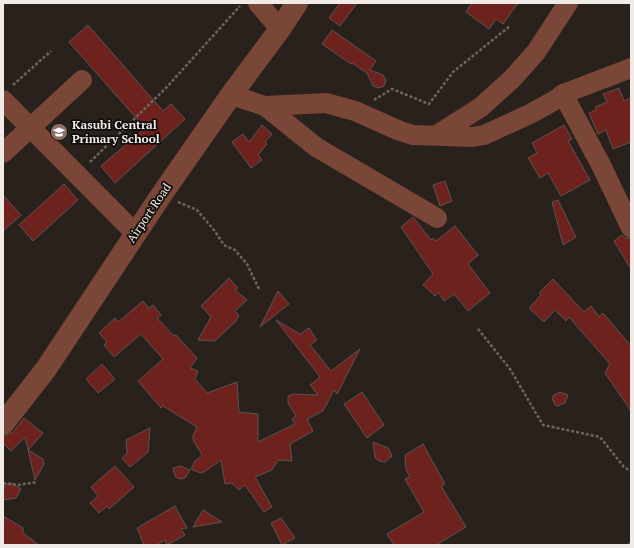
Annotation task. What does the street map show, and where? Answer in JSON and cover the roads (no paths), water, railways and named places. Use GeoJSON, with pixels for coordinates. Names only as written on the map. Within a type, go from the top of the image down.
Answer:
{"type":"FeatureCollection","features":[{"type":"Feature","properties":{"kind":"street"},"geometry":{"type":"LineString","coordinates":[[258,3],[280,29]]}},
{"type":"Feature","properties":{"kind":"street","name":"Airport Road"},"geometry":{"type":"LineString","coordinates":[[3,424],[46,369],[162,194],[297,3]]}},
{"type":"Feature","properties":{"kind":"street"},"geometry":{"type":"LineString","coordinates":[[437,135],[481,108],[512,79],[536,52],[568,3]]}},
{"type":"Feature","properties":{"kind":"street"},"geometry":{"type":"LineString","coordinates":[[231,95],[265,106],[326,104],[354,111],[413,135],[473,137],[484,135],[530,114],[563,94],[631,68]]}},
{"type":"Feature","properties":{"kind":"street"},"geometry":{"type":"LineString","coordinates":[[3,153],[82,80]]}},
{"type":"Feature","properties":{"kind":"street"},"geometry":{"type":"LineString","coordinates":[[563,94],[601,165],[631,228]]}},
{"type":"Feature","properties":{"kind":"street"},"geometry":{"type":"LineString","coordinates":[[6,95],[30,128],[136,233]]}},
{"type":"Feature","properties":{"kind":"street"},"geometry":{"type":"LineString","coordinates":[[265,106],[316,147],[436,218]]}},
{"type":"Feature","properties":{"kind":"place","name":"Kasubi Central Primary School"},"geometry":{"type":"Point","coordinates":[59,132]}}]}
